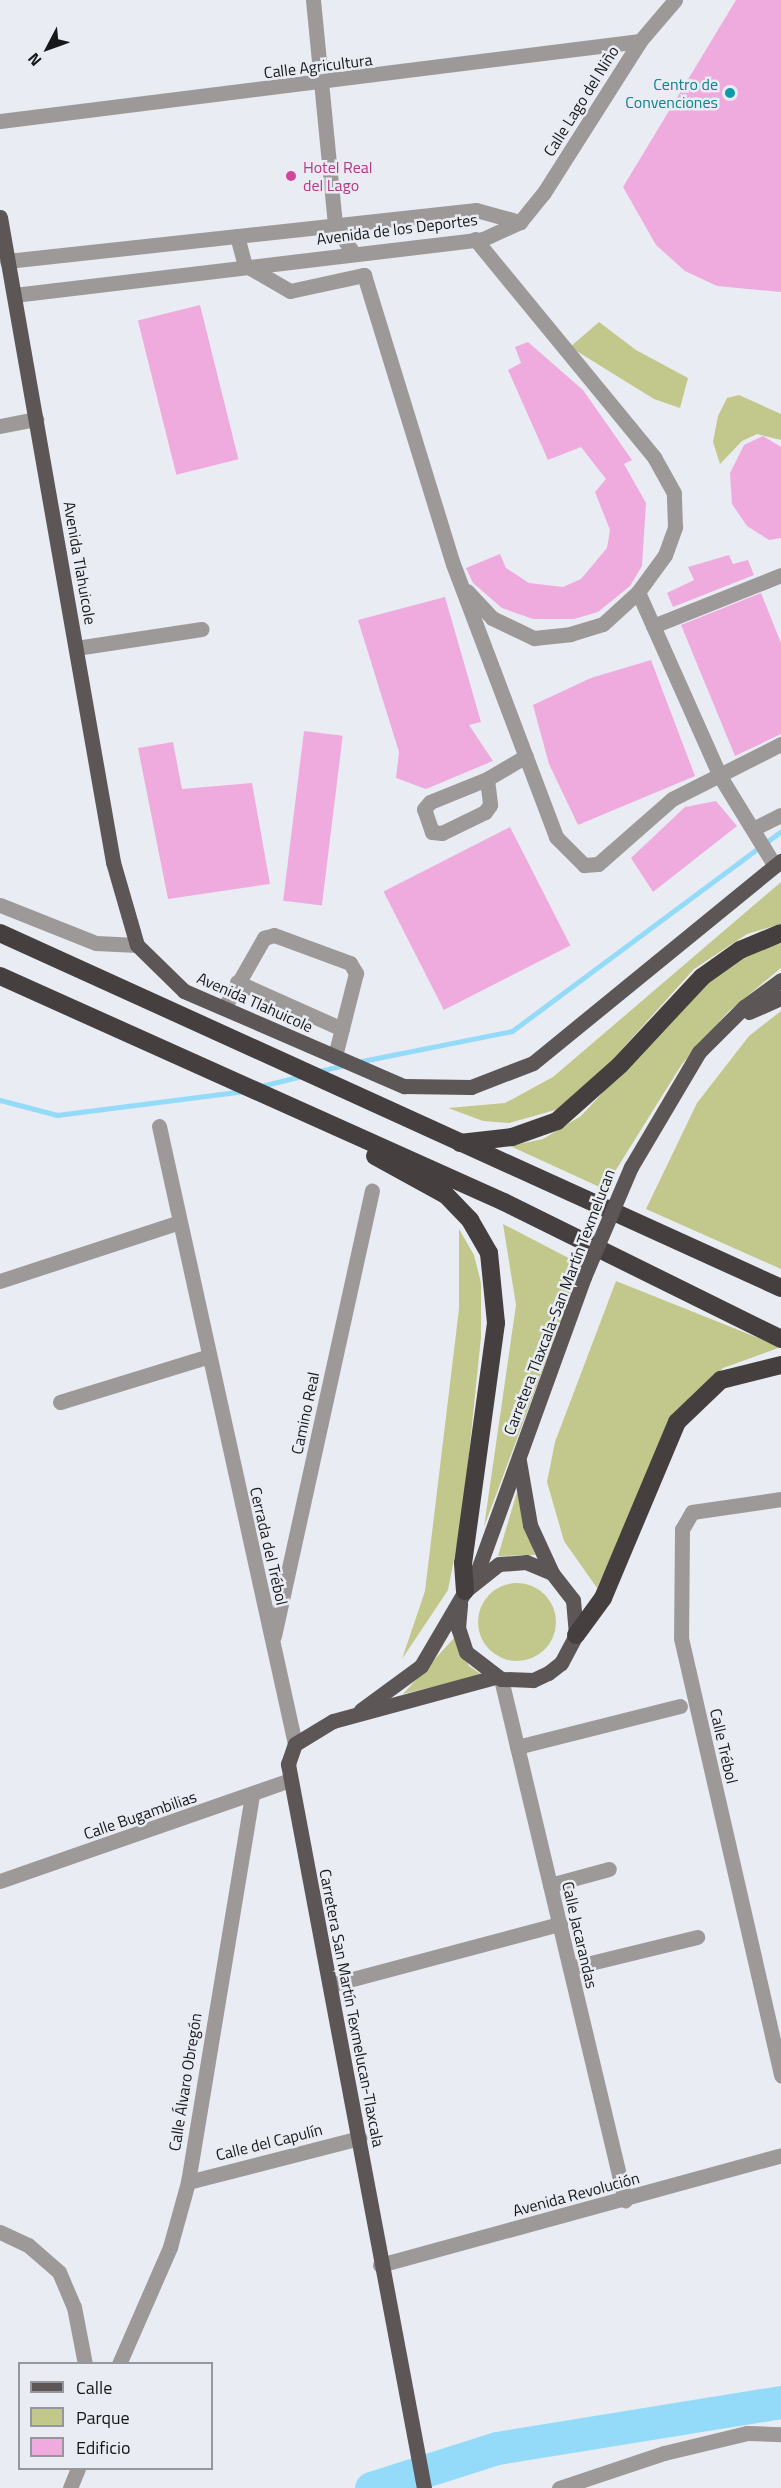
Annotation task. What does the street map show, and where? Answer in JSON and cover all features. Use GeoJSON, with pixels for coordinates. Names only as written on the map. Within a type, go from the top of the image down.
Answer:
{"type":"FeatureCollection","features":[{"type":"Feature","properties":{"kind":"highway"},"geometry":{"type":"LineString","coordinates":[[0,933],[455,1143],[781,1288]]}},
{"type":"Feature","properties":{"kind":"highway"},"geometry":{"type":"LineString","coordinates":[[455,1143],[512,1137],[557,1121],[620,1065],[702,977],[740,950],[781,933]]}},
{"type":"Feature","properties":{"kind":"highway"},"geometry":{"type":"LineString","coordinates":[[0,976],[504,1202],[781,1339]]}},
{"type":"Feature","properties":{"kind":"highway"},"geometry":{"type":"LineString","coordinates":[[343,1131],[383,1162],[446,1195],[470,1220],[489,1253],[496,1323],[463,1563],[467,1591]]}},
{"type":"Feature","properties":{"kind":"highway"},"geometry":{"type":"LineString","coordinates":[[576,1635],[603,1598],[677,1422],[721,1380],[781,1365]]}},
{"type":"Feature","properties":{"kind":"main road","name":"Avenida Tlahuicole"},"geometry":{"type":"LineString","coordinates":[[0,217],[113,862],[137,945],[184,991],[404,1086],[471,1087],[533,1063],[778,863]]}},
{"type":"Feature","properties":{"kind":"main road","name":"Carretera Tlaxcala-San Martín Texmelucan"},"geometry":{"type":"LineString","coordinates":[[358,1712],[421,1666],[467,1591],[584,1277],[631,1167],[669,1096],[727,1022],[781,980]]}},
{"type":"Feature","properties":{"kind":"main road"},"geometry":{"type":"LineString","coordinates":[[727,1022],[781,998]]}},
{"type":"Feature","properties":{"kind":"main road"},"geometry":{"type":"LineString","coordinates":[[295,1744],[358,1712],[405,1705],[498,1678],[533,1680],[548,1673],[566,1656],[576,1635],[573,1600],[552,1573],[530,1525],[519,1455]]}},
{"type":"Feature","properties":{"kind":"main road"},"geometry":{"type":"LineString","coordinates":[[498,1678],[466,1652],[458,1628],[467,1591],[512,1562],[552,1573]]}},
{"type":"Feature","properties":{"kind":"main road","name":"Carretera San Martín Texmelucan-Tlaxcala"},"geometry":{"type":"LineString","coordinates":[[295,1744],[288,1764],[290,1780],[424,2488]]}},
{"type":"Feature","properties":{"kind":"street"},"geometry":{"type":"LineString","coordinates":[[313,0],[319,85],[334,226],[353,253]]}},
{"type":"Feature","properties":{"kind":"street","name":"Calle Lago del Niño"},"geometry":{"type":"LineString","coordinates":[[520,222],[640,41],[675,0]]}},
{"type":"Feature","properties":{"kind":"street","name":"Calle Agricultura"},"geometry":{"type":"LineString","coordinates":[[0,121],[319,85],[640,41]]}},
{"type":"Feature","properties":{"kind":"street","name":"Avenida de los Deportes"},"geometry":{"type":"LineString","coordinates":[[7,261],[476,210],[520,222]]}},
{"type":"Feature","properties":{"kind":"street","name":"Avenida de los Deportes"},"geometry":{"type":"LineString","coordinates":[[14,295],[245,265],[475,239],[520,222]]}},
{"type":"Feature","properties":{"kind":"street"},"geometry":{"type":"LineString","coordinates":[[324,256],[325,237],[334,226]]}},
{"type":"Feature","properties":{"kind":"street"},"geometry":{"type":"LineString","coordinates":[[237,236],[245,265],[290,291],[364,275],[460,584],[556,837],[584,865],[598,864],[672,799],[721,778],[781,744]]}},
{"type":"Feature","properties":{"kind":"street"},"geometry":{"type":"LineString","coordinates":[[460,584],[492,618],[534,638],[603,624],[638,592],[672,536],[674,493],[654,457],[475,239]]}},
{"type":"Feature","properties":{"kind":"street"},"geometry":{"type":"LineString","coordinates":[[0,426],[36,418]]}},
{"type":"Feature","properties":{"kind":"street"},"geometry":{"type":"LineString","coordinates":[[653,626],[781,575]]}},
{"type":"Feature","properties":{"kind":"street"},"geometry":{"type":"LineString","coordinates":[[638,592],[721,778],[753,829],[778,863]]}},
{"type":"Feature","properties":{"kind":"street"},"geometry":{"type":"LineString","coordinates":[[76,648],[202,629]]}},
{"type":"Feature","properties":{"kind":"street"},"geometry":{"type":"LineString","coordinates":[[487,779],[490,805],[486,812],[442,833],[432,832],[424,808],[430,802],[487,779],[526,756]]}},
{"type":"Feature","properties":{"kind":"street"},"geometry":{"type":"LineString","coordinates":[[753,829],[781,814]]}},
{"type":"Feature","properties":{"kind":"street"},"geometry":{"type":"LineString","coordinates":[[0,905],[96,943],[137,945]]}},
{"type":"Feature","properties":{"kind":"street"},"geometry":{"type":"LineString","coordinates":[[224,1008],[264,938],[274,935],[350,963],[356,973],[335,1056]]}},
{"type":"Feature","properties":{"kind":"street"},"geometry":{"type":"LineString","coordinates":[[237,982],[342,1029]]}},
{"type":"Feature","properties":{"kind":"street","name":"Cerrada del Trébol"},"geometry":{"type":"LineString","coordinates":[[159,1126],[206,1357],[295,1744]]}},
{"type":"Feature","properties":{"kind":"street","name":"Camino Real"},"geometry":{"type":"LineString","coordinates":[[273,1642],[372,1191]]}},
{"type":"Feature","properties":{"kind":"street"},"geometry":{"type":"LineString","coordinates":[[0,1281],[178,1222]]}},
{"type":"Feature","properties":{"kind":"street"},"geometry":{"type":"LineString","coordinates":[[60,1402],[206,1357]]}},
{"type":"Feature","properties":{"kind":"street","name":"Calle Trébol"},"geometry":{"type":"LineString","coordinates":[[781,1499],[692,1512],[682,1529],[681,1638],[781,2076]]}},
{"type":"Feature","properties":{"kind":"street","name":"Calle Jacarandas"},"geometry":{"type":"LineString","coordinates":[[498,1678],[517,1746],[625,2200]]}},
{"type":"Feature","properties":{"kind":"street"},"geometry":{"type":"LineString","coordinates":[[517,1746],[680,1706]]}},
{"type":"Feature","properties":{"kind":"street","name":"Calle Bugambilias"},"geometry":{"type":"LineString","coordinates":[[0,1881],[252,1796],[290,1780]]}},
{"type":"Feature","properties":{"kind":"street","name":"Calle Álvaro Obregón"},"geometry":{"type":"LineString","coordinates":[[120,2362],[170,2247],[188,2182],[252,1796]]}},
{"type":"Feature","properties":{"kind":"street"},"geometry":{"type":"LineString","coordinates":[[550,1885],[609,1869]]}},
{"type":"Feature","properties":{"kind":"street"},"geometry":{"type":"LineString","coordinates":[[330,1985],[560,1924]]}},
{"type":"Feature","properties":{"kind":"street"},"geometry":{"type":"LineString","coordinates":[[570,1968],[698,1937]]}},
{"type":"Feature","properties":{"kind":"street","name":"Calle del Capulín"},"geometry":{"type":"LineString","coordinates":[[188,2182],[359,2138]]}},
{"type":"Feature","properties":{"kind":"street","name":"Avenida Revolución"},"geometry":{"type":"LineString","coordinates":[[380,2265],[625,2200],[781,2155]]}},
{"type":"Feature","properties":{"kind":"street"},"geometry":{"type":"LineString","coordinates":[[0,2232],[28,2245],[59,2272],[74,2307],[85,2362]]}},
{"type":"Feature","properties":{"kind":"street"},"geometry":{"type":"LineString","coordinates":[[559,2488],[705,2443],[747,2433],[781,2434]]}},
{"type":"Feature","properties":{"kind":"street"},"geometry":{"type":"LineString","coordinates":[[70,2488],[78,2470]]}},
{"type":"Feature","properties":{"kind":"green space"},"geometry":{"type":"Polygon","coordinates":[[[599,322],[636,350],[688,378],[680,408],[654,399],[570,347],[599,322]]]}},
{"type":"Feature","properties":{"kind":"green space"},"geometry":{"type":"Polygon","coordinates":[[[739,395],[781,414],[781,440],[757,434],[742,441],[720,464],[713,442],[718,416],[727,398],[739,395]]]}},
{"type":"Feature","properties":{"kind":"green space"},"geometry":{"type":"Polygon","coordinates":[[[781,882],[781,924],[747,934],[694,969],[598,1076],[559,1109],[509,1123],[483,1121],[448,1108],[505,1103],[553,1077],[781,882]]]}},
{"type":"Feature","properties":{"kind":"green space"},"geometry":{"type":"Polygon","coordinates":[[[781,943],[781,968],[728,1012],[682,1064],[604,1189],[510,1146],[543,1139],[581,1116],[701,987],[733,960],[781,943]]]}},
{"type":"Feature","properties":{"kind":"green space"},"geometry":{"type":"Polygon","coordinates":[[[781,1011],[781,1269],[646,1209],[697,1103],[749,1036],[781,1011]]]}},
{"type":"Feature","properties":{"kind":"green space"},"geometry":{"type":"Polygon","coordinates":[[[503,1224],[582,1265],[484,1527],[516,1305],[503,1224]]]}},
{"type":"Feature","properties":{"kind":"green space"},"geometry":{"type":"Polygon","coordinates":[[[459,1229],[474,1255],[481,1283],[481,1337],[463,1513],[448,1590],[402,1659],[425,1591],[459,1309],[459,1229]]]}},
{"type":"Feature","properties":{"kind":"green space"},"geometry":{"type":"Polygon","coordinates":[[[616,1281],[781,1347],[723,1368],[677,1410],[597,1588],[564,1541],[547,1482],[555,1442],[616,1281]]]}},
{"type":"Feature","properties":{"kind":"green space"},"geometry":{"type":"Polygon","coordinates":[[[517,1492],[535,1555],[498,1556],[517,1492]]]}},
{"type":"Feature","properties":{"kind":"green space"},"geometry":{"type":"Polygon","coordinates":[[[517,1583],[532,1586],[549,1600],[556,1622],[553,1637],[539,1654],[517,1661],[502,1658],[485,1644],[478,1622],[481,1607],[495,1590],[517,1583]]]}},
{"type":"Feature","properties":{"kind":"green space"},"geometry":{"type":"Polygon","coordinates":[[[455,1637],[469,1666],[482,1675],[403,1694],[455,1637]]]}},
{"type":"Feature","properties":{"kind":"building","name":"Centro de Convenciones"},"geometry":{"type":"Polygon","coordinates":[[[736,0],[781,0],[781,292],[717,286],[685,271],[656,245],[623,187],[736,0]]]}},
{"type":"Feature","properties":{"kind":"building"},"geometry":{"type":"Polygon","coordinates":[[[200,305],[238,459],[176,475],[138,320],[200,305]]]}},
{"type":"Feature","properties":{"kind":"building"},"geometry":{"type":"Polygon","coordinates":[[[528,342],[583,390],[632,460],[624,464],[646,503],[642,566],[630,586],[598,612],[574,619],[533,619],[502,608],[473,583],[466,568],[500,554],[506,568],[529,583],[563,587],[581,579],[607,548],[610,530],[595,492],[606,479],[581,447],[548,460],[508,370],[521,363],[515,347],[528,342]]]}},
{"type":"Feature","properties":{"kind":"building"},"geometry":{"type":"Polygon","coordinates":[[[763,436],[781,447],[781,538],[769,540],[747,526],[732,504],[730,473],[744,445],[763,436]]]}},
{"type":"Feature","properties":{"kind":"building"},"geometry":{"type":"Polygon","coordinates":[[[729,555],[733,564],[748,560],[754,575],[673,607],[667,593],[694,580],[688,567],[729,555]]]}},
{"type":"Feature","properties":{"kind":"building"},"geometry":{"type":"Polygon","coordinates":[[[761,593],[781,643],[781,734],[735,756],[681,625],[761,593]]]}},
{"type":"Feature","properties":{"kind":"building"},"geometry":{"type":"Polygon","coordinates":[[[445,597],[481,722],[469,725],[493,761],[426,789],[396,778],[399,752],[358,620],[445,597]]]}},
{"type":"Feature","properties":{"kind":"building"},"geometry":{"type":"Polygon","coordinates":[[[651,660],[695,776],[578,825],[549,764],[533,705],[591,678],[651,660]]]}},
{"type":"Feature","properties":{"kind":"building"},"geometry":{"type":"Polygon","coordinates":[[[304,731],[343,736],[322,905],[283,901],[304,731]]]}},
{"type":"Feature","properties":{"kind":"building"},"geometry":{"type":"Polygon","coordinates":[[[173,742],[182,789],[252,783],[270,884],[168,899],[138,748],[173,742]]]}},
{"type":"Feature","properties":{"kind":"building"},"geometry":{"type":"Polygon","coordinates":[[[716,801],[737,826],[653,892],[631,858],[685,807],[716,801]]]}},
{"type":"Feature","properties":{"kind":"building"},"geometry":{"type":"Polygon","coordinates":[[[510,827],[570,946],[444,1010],[383,891],[510,827]]]}},
{"type":"Feature","properties":{"kind":"waterway"},"geometry":{"type":"LineString","coordinates":[[357,1062],[512,1031],[781,831]]}},
{"type":"Feature","properties":{"kind":"waterway"},"geometry":{"type":"LineString","coordinates":[[319,1071],[345,1065]]}},
{"type":"Feature","properties":{"kind":"waterway"},"geometry":{"type":"LineString","coordinates":[[261,1086],[302,1076]]}},
{"type":"Feature","properties":{"kind":"waterway"},"geometry":{"type":"LineString","coordinates":[[0,1100],[57,1115],[244,1091]]}},
{"type":"Feature","properties":{"kind":"waterway"},"geometry":{"type":"LineString","coordinates":[[371,2488],[497,2448],[781,2402]]}},
{"type":"Feature","properties":{"kind":"place","name":"Centro de Convenciones"},"geometry":{"type":"Point","coordinates":[730,93]}},
{"type":"Feature","properties":{"kind":"place","name":"Hotel Real del Lago"},"geometry":{"type":"Point","coordinates":[291,176]}}]}
